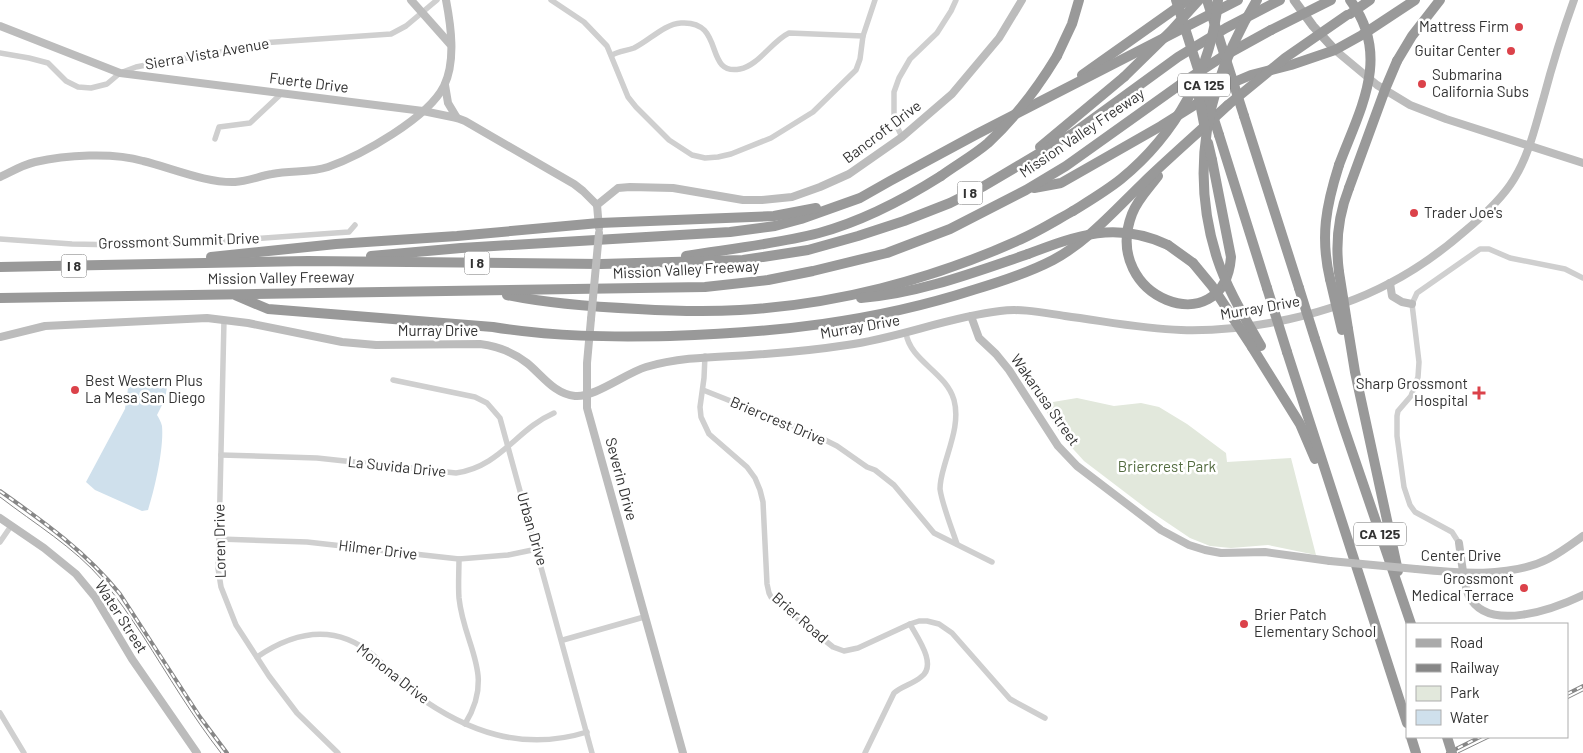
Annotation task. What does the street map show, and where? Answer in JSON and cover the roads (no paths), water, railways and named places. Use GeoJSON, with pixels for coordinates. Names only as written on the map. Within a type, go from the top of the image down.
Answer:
{"type":"FeatureCollection","features":[{"type":"Feature","properties":{"kind":"highway"},"geometry":{"type":"LineString","coordinates":[[646,262],[818,233],[876,212],[921,189],[986,144],[1018,114],[1042,82],[1057,56],[1072,24],[1079,0]]}},
{"type":"Feature","properties":{"kind":"highway","name":"CA 125"},"geometry":{"type":"LineString","coordinates":[[1176,0],[1336,508],[1406,720]]}},
{"type":"Feature","properties":{"kind":"highway"},"geometry":{"type":"LineString","coordinates":[[1030,107],[1099,64],[1188,0]]}},
{"type":"Feature","properties":{"kind":"highway"},"geometry":{"type":"LineString","coordinates":[[1017,167],[1124,77],[1171,31],[1199,0]]}},
{"type":"Feature","properties":{"kind":"highway","name":"CA 125"},"geometry":{"type":"LineString","coordinates":[[1207,0],[1315,339],[1411,623]]}},
{"type":"Feature","properties":{"kind":"highway"},"geometry":{"type":"LineString","coordinates":[[1214,0],[1219,38]]}},
{"type":"Feature","properties":{"kind":"highway"},"geometry":{"type":"LineString","coordinates":[[823,301],[860,294],[953,267],[1018,241],[1073,211],[1121,179],[1142,160],[1171,126],[1190,95],[1205,59],[1215,24],[1218,0]]}},
{"type":"Feature","properties":{"kind":"highway"},"geometry":{"type":"LineString","coordinates":[[308,261],[461,248],[539,245],[748,230],[775,226],[824,212],[860,198],[1030,107],[1238,0]]}},
{"type":"Feature","properties":{"kind":"highway"},"geometry":{"type":"LineString","coordinates":[[1257,0],[1231,48],[1219,78],[1208,122],[1203,174],[1208,221],[1217,259],[1238,307],[1256,346],[1300,424],[1336,508]]}},
{"type":"Feature","properties":{"kind":"highway","name":"Mission Valley Freeway"},"geometry":{"type":"LineString","coordinates":[[0,267],[308,261],[591,264],[743,260],[808,250],[868,233],[950,202],[984,186],[1075,132],[1178,57],[1280,0]]}},
{"type":"Feature","properties":{"kind":"highway","name":"Mission Valley Freeway"},"geometry":{"type":"LineString","coordinates":[[0,298],[705,287],[768,280],[813,271],[887,253],[950,229],[1026,190],[1066,166],[1188,79],[1271,30],[1331,0]]}},
{"type":"Feature","properties":{"kind":"highway"},"geometry":{"type":"LineString","coordinates":[[1350,0],[1360,15],[1369,38],[1371,73],[1330,194],[1325,222],[1325,254],[1355,372],[1407,613]]}},
{"type":"Feature","properties":{"kind":"highway"},"geometry":{"type":"LineString","coordinates":[[234,294],[268,309],[589,337],[734,334],[818,326],[895,312],[943,300],[1025,273],[1053,260],[1086,238],[1228,105],[1285,58],[1370,0]]}},
{"type":"Feature","properties":{"kind":"highway"},"geometry":{"type":"LineString","coordinates":[[1026,190],[1061,183],[1161,126],[1225,86],[1251,75],[1290,65],[1335,50],[1362,35],[1415,0]]}},
{"type":"Feature","properties":{"kind":"highway"},"geometry":{"type":"LineString","coordinates":[[1345,330],[1337,248],[1342,208],[1386,87],[1412,36],[1440,0]]}},
{"type":"Feature","properties":{"kind":"highway"},"geometry":{"type":"LineString","coordinates":[[1181,148],[1136,205],[1130,220],[1127,236],[1128,254],[1140,281],[1153,293],[1172,303],[1192,304],[1212,296],[1226,281],[1231,257],[1188,36]]}},
{"type":"Feature","properties":{"kind":"highway"},"geometry":{"type":"LineString","coordinates":[[147,264],[336,244],[774,216],[841,202],[890,181]]}},
{"type":"Feature","properties":{"kind":"highway"},"geometry":{"type":"LineString","coordinates":[[489,291],[539,302],[674,311],[741,310],[876,297],[948,280],[1072,238],[1114,231],[1139,234],[1168,245],[1193,263],[1256,346]]}},
{"type":"Feature","properties":{"kind":"highway"},"geometry":{"type":"LineString","coordinates":[[1411,738],[1416,753]]}},
{"type":"Feature","properties":{"kind":"highway"},"geometry":{"type":"LineString","coordinates":[[1447,738],[1452,753]]}},
{"type":"Feature","properties":{"kind":"main road"},"geometry":{"type":"LineString","coordinates":[[411,0],[450,44]]}},
{"type":"Feature","properties":{"kind":"main road"},"geometry":{"type":"LineString","coordinates":[[0,177],[33,163],[65,158],[112,156],[142,160],[198,176],[235,182],[272,174],[316,170],[329,166],[390,136],[436,100],[445,84],[450,65],[450,21],[446,0]]}},
{"type":"Feature","properties":{"kind":"main road","name":"Bancroft Drive"},"geometry":{"type":"LineString","coordinates":[[597,205],[618,188],[640,186],[673,188],[743,200],[792,197],[849,174],[902,137],[952,94],[976,68],[999,38],[1022,0]]}},
{"type":"Feature","properties":{"kind":"main road"},"geometry":{"type":"LineString","coordinates":[[1294,0],[1313,26],[1335,50],[1377,85],[1410,106],[1583,163]]}},
{"type":"Feature","properties":{"kind":"main road","name":"Murray Drive"},"geometry":{"type":"LineString","coordinates":[[0,337],[45,326],[207,318],[248,322],[342,342],[376,344],[471,343],[488,345],[517,356],[530,365],[553,387],[565,394],[575,396],[587,395],[645,367],[705,356],[783,353],[851,345],[971,316],[1012,310],[1155,329],[1213,330],[1251,326],[1321,311],[1390,283],[1433,256],[1481,218],[1514,181],[1530,145],[1574,0]]}},
{"type":"Feature","properties":{"kind":"main road","name":"Fuerte Drive"},"geometry":{"type":"LineString","coordinates":[[0,26],[120,73],[423,111],[458,118],[574,184],[597,205]]}},
{"type":"Feature","properties":{"kind":"main road"},"geometry":{"type":"LineString","coordinates":[[445,84],[448,103],[458,118]]}},
{"type":"Feature","properties":{"kind":"main road","name":"Severin Drive"},"geometry":{"type":"LineString","coordinates":[[597,205],[599,228],[589,337],[587,408],[683,753]]}},
{"type":"Feature","properties":{"kind":"main road"},"geometry":{"type":"LineString","coordinates":[[1390,283],[1392,296],[1402,302],[1412,304]]}},
{"type":"Feature","properties":{"kind":"main road","name":"Wakarusa Street"},"geometry":{"type":"LineString","coordinates":[[971,316],[979,338],[1009,370],[1058,446],[1076,466],[1161,530],[1189,545],[1205,550],[1222,553],[1265,552],[1330,561]]}},
{"type":"Feature","properties":{"kind":"main road","name":"Water Street"},"geometry":{"type":"LineString","coordinates":[[0,518],[44,548],[76,574],[95,598],[132,659],[197,753]]}},
{"type":"Feature","properties":{"kind":"main road","name":"Center Drive"},"geometry":{"type":"LineString","coordinates":[[1330,561],[1464,573],[1506,570],[1534,565],[1550,558],[1583,536]]}},
{"type":"Feature","properties":{"kind":"main road"},"geometry":{"type":"LineString","coordinates":[[1458,543],[1468,596],[1476,605],[1490,613],[1509,616],[1528,614],[1558,606],[1583,595]]}},
{"type":"Feature","properties":{"kind":"street","name":"Sierra Vista Avenue"},"geometry":{"type":"LineString","coordinates":[[0,53],[48,63],[66,81],[84,88],[96,88],[107,84],[120,73],[136,67],[199,57],[261,43],[352,35],[385,35],[401,29],[437,0]]}},
{"type":"Feature","properties":{"kind":"street"},"geometry":{"type":"LineString","coordinates":[[551,0],[584,22],[600,37],[612,54],[628,97],[669,140],[692,155],[712,158],[731,154],[771,138],[813,112],[856,70],[860,59],[863,36],[874,0]]}},
{"type":"Feature","properties":{"kind":"street"},"geometry":{"type":"LineString","coordinates":[[902,137],[894,120],[894,92],[899,78],[910,59],[937,33],[956,0]]}},
{"type":"Feature","properties":{"kind":"street"},"geometry":{"type":"LineString","coordinates":[[612,54],[632,49],[670,25],[682,23],[693,24],[703,30],[711,38],[720,64],[726,68],[734,69],[749,65],[780,37],[789,33],[863,36]]}},
{"type":"Feature","properties":{"kind":"street"},"geometry":{"type":"LineString","coordinates":[[215,139],[219,126],[250,123],[281,94]]}},
{"type":"Feature","properties":{"kind":"street","name":"Grossmont Summit Drive"},"geometry":{"type":"LineString","coordinates":[[0,238],[81,244],[194,243],[350,232],[355,225]]}},
{"type":"Feature","properties":{"kind":"street"},"geometry":{"type":"LineString","coordinates":[[1458,543],[1452,532],[1415,512],[1410,505],[1404,487],[1397,436],[1397,416],[1398,411],[1411,396],[1418,377],[1412,304],[1417,293],[1480,249],[1489,249],[1510,258],[1566,269],[1583,278]]}},
{"type":"Feature","properties":{"kind":"street","name":"Loren Drive"},"geometry":{"type":"LineString","coordinates":[[224,320],[218,539],[218,568],[223,594],[236,625],[268,676],[298,713],[338,753]]}},
{"type":"Feature","properties":{"kind":"street"},"geometry":{"type":"LineString","coordinates":[[906,333],[915,353],[939,375],[953,398],[956,413],[955,428],[940,489],[957,544]]}},
{"type":"Feature","properties":{"kind":"street","name":"Brier Road"},"geometry":{"type":"LineString","coordinates":[[705,356],[700,412],[706,430],[747,467],[755,478],[760,490],[763,502],[767,584],[771,597],[834,647],[844,651],[858,648],[910,624],[928,621],[947,628],[972,654],[1010,700],[1045,718]]}},
{"type":"Feature","properties":{"kind":"street","name":"Urban Drive"},"geometry":{"type":"LineString","coordinates":[[393,380],[468,395],[481,400],[492,408],[500,418],[592,753]]}},
{"type":"Feature","properties":{"kind":"street","name":"Briercrest Drive"},"geometry":{"type":"LineString","coordinates":[[703,390],[811,432],[837,446],[867,467],[875,470],[894,485],[934,533],[992,562]]}},
{"type":"Feature","properties":{"kind":"street","name":"La Suvida Drive"},"geometry":{"type":"LineString","coordinates":[[221,455],[318,458],[456,473],[470,471],[509,447],[529,428],[554,413]]}},
{"type":"Feature","properties":{"kind":"street"},"geometry":{"type":"LineString","coordinates":[[0,542],[11,526]]}},
{"type":"Feature","properties":{"kind":"street","name":"Hilmer Drive"},"geometry":{"type":"LineString","coordinates":[[218,539],[308,542],[459,559],[508,555],[537,548]]}},
{"type":"Feature","properties":{"kind":"street"},"geometry":{"type":"LineString","coordinates":[[459,559],[459,598],[479,678],[478,696],[465,724]]}},
{"type":"Feature","properties":{"kind":"street"},"geometry":{"type":"LineString","coordinates":[[562,640],[644,617]]}},
{"type":"Feature","properties":{"kind":"street"},"geometry":{"type":"LineString","coordinates":[[865,753],[894,693],[902,686],[924,676],[927,670],[926,654],[910,624]]}},
{"type":"Feature","properties":{"kind":"street","name":"Monona Drive"},"geometry":{"type":"LineString","coordinates":[[257,657],[276,645],[305,635],[324,635],[344,639],[358,645],[373,655],[397,679],[417,695],[465,724],[500,737],[524,740],[556,739],[587,732]]}},
{"type":"Feature","properties":{"kind":"street"},"geometry":{"type":"LineString","coordinates":[[0,713],[24,753]]}},
{"type":"Feature","properties":{"kind":"water"},"geometry":{"type":"Polygon","coordinates":[[[129,381],[167,387],[165,399],[157,415],[162,426],[162,445],[158,468],[148,510],[142,511],[95,490],[86,482],[125,409],[129,381]]]}},
{"type":"Feature","properties":{"kind":"tram line"},"geometry":{"type":"LineString","coordinates":[[0,497],[80,557],[103,581],[129,615],[190,710],[221,753]]}},
{"type":"Feature","properties":{"kind":"tram line"},"geometry":{"type":"LineString","coordinates":[[1568,698],[1583,691]]}},
{"type":"Feature","properties":{"kind":"tram line"},"geometry":{"type":"LineString","coordinates":[[1458,753],[1489,738]]}},
{"type":"Feature","properties":{"kind":"railway"},"geometry":{"type":"LineString","coordinates":[[0,491],[64,538],[120,594],[200,717],[227,753]]}},
{"type":"Feature","properties":{"kind":"railway"},"geometry":{"type":"LineString","coordinates":[[1568,694],[1583,686]]}},
{"type":"Feature","properties":{"kind":"railway"},"geometry":{"type":"LineString","coordinates":[[1448,753],[1478,738]]}},
{"type":"Feature","properties":{"kind":"place","name":"Mattress Firm"},"geometry":{"type":"Point","coordinates":[1519,27]}},
{"type":"Feature","properties":{"kind":"place","name":"Guitar Center"},"geometry":{"type":"Point","coordinates":[1511,51]}},
{"type":"Feature","properties":{"kind":"place","name":"Submarina California Subs"},"geometry":{"type":"Point","coordinates":[1422,84]}},
{"type":"Feature","properties":{"kind":"place","name":"Trader Joe's"},"geometry":{"type":"Point","coordinates":[1414,213]}},
{"type":"Feature","properties":{"kind":"place","name":"Best Western Plus La Mesa San Diego"},"geometry":{"type":"Point","coordinates":[75,390]}},
{"type":"Feature","properties":{"kind":"place","name":"Sharp Grossmont Hospital"},"geometry":{"type":"Point","coordinates":[1479,393]}},
{"type":"Feature","properties":{"kind":"place","name":"Grossmont Medical Terrace"},"geometry":{"type":"Point","coordinates":[1524,588]}},
{"type":"Feature","properties":{"kind":"place","name":"Brier Patch Elementary School"},"geometry":{"type":"Point","coordinates":[1244,624]}},
{"type":"Feature","properties":{"kind":"park label","name":"Briercrest Park"},"geometry":{"type":"Point","coordinates":[1167,467]}}]}
